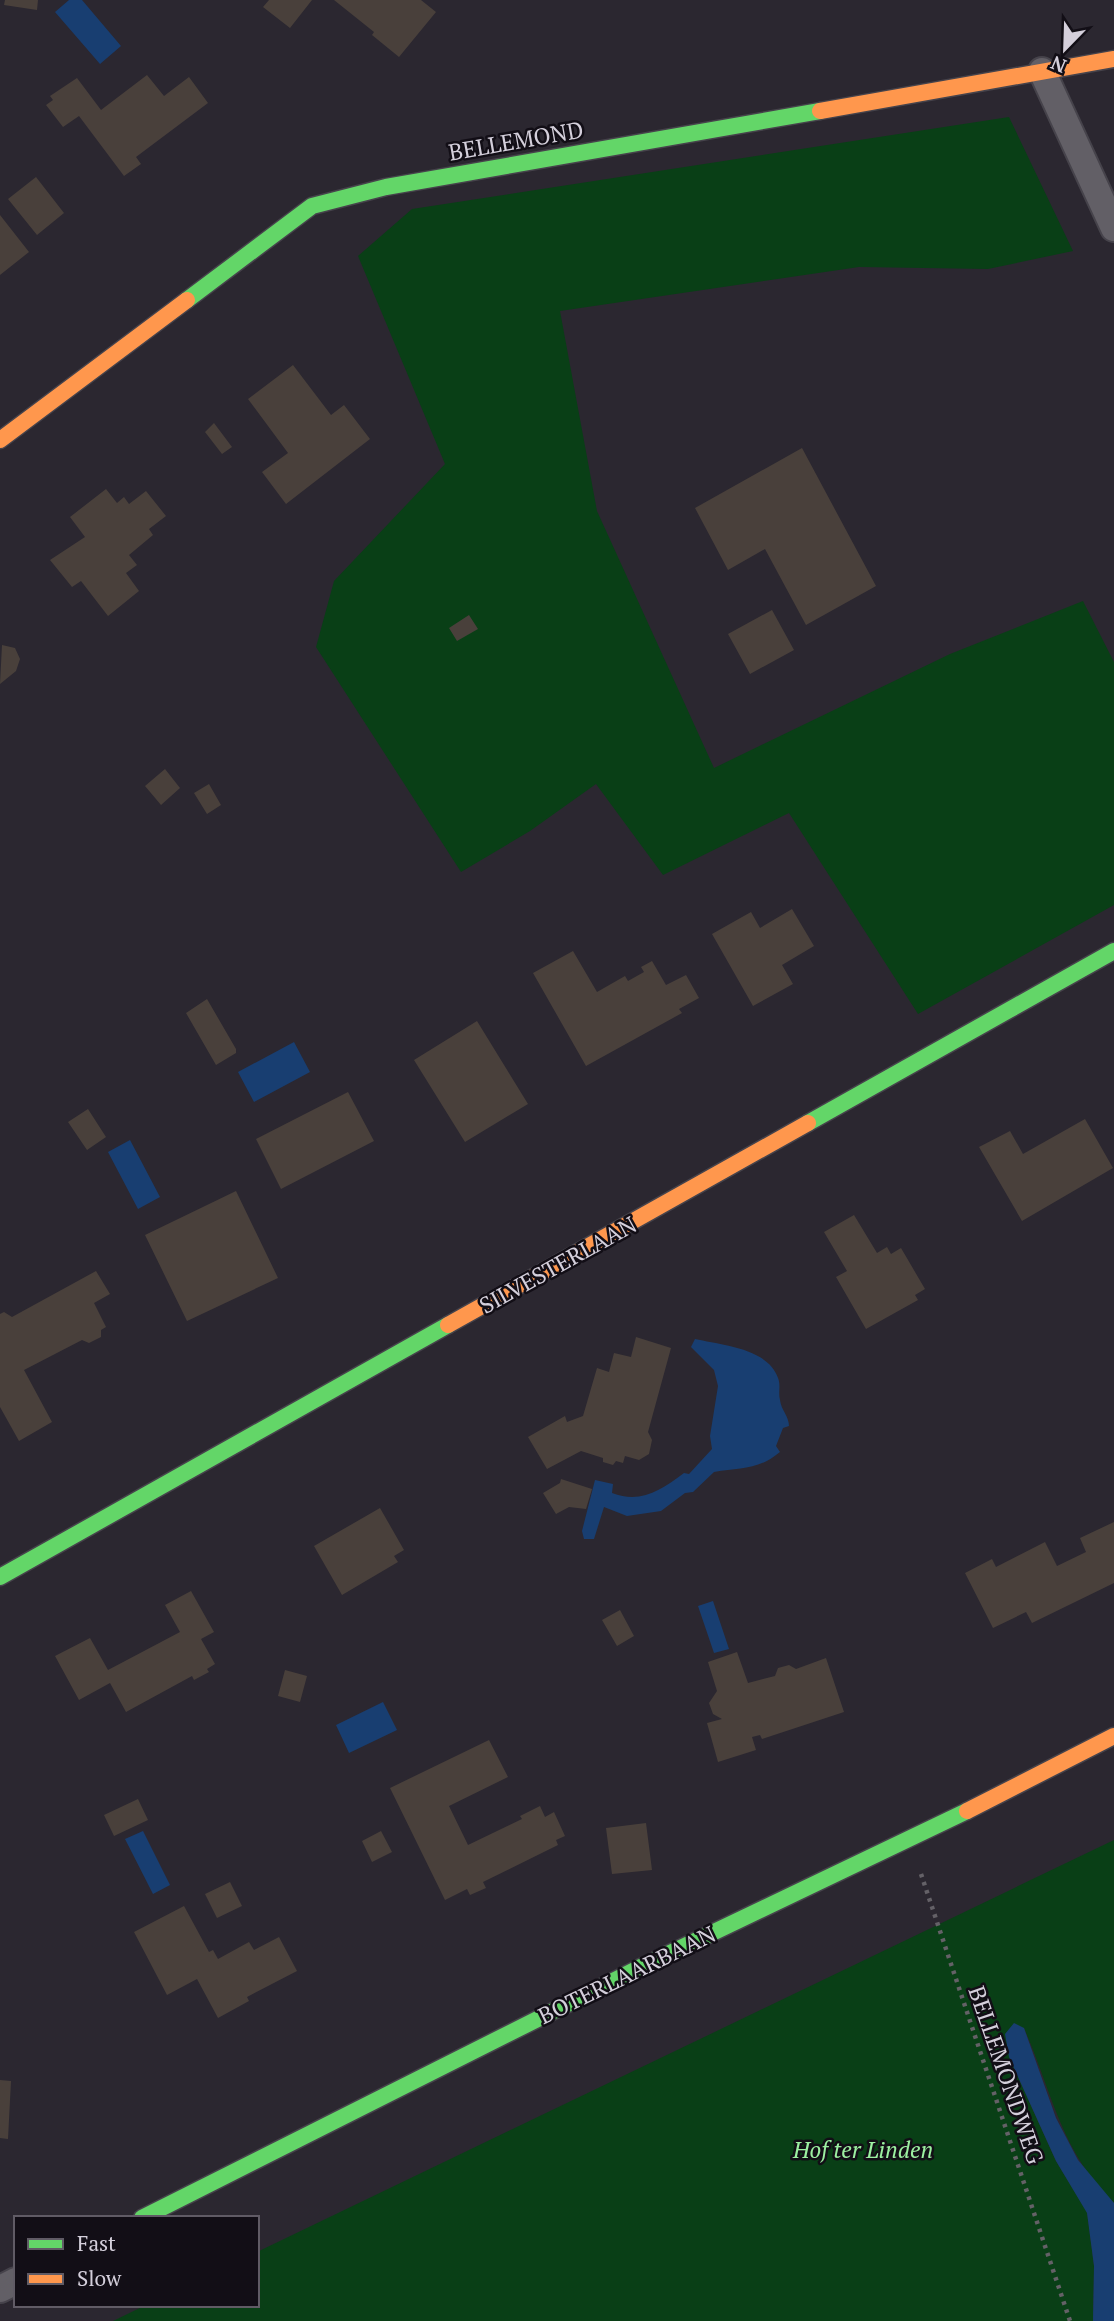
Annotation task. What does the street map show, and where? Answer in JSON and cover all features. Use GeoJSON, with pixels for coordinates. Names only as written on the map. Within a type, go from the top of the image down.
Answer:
{"type":"FeatureCollection","features":[{"type":"Feature","properties":{"kind":"street","name":"BELLEMOND"},"geometry":{"type":"LineString","coordinates":[[0,440],[312,206],[386,187],[1114,59]]}},
{"type":"Feature","properties":{"kind":"street"},"geometry":{"type":"LineString","coordinates":[[1042,71],[1114,228]]}},
{"type":"Feature","properties":{"kind":"street","name":"SILVESTERLAAN"},"geometry":{"type":"LineString","coordinates":[[0,1577],[1114,951]]}},
{"type":"Feature","properties":{"kind":"street","name":"BOTERLAARBAAN"},"geometry":{"type":"LineString","coordinates":[[146,2216],[641,1967],[911,1839],[1114,1736]]}},
{"type":"Feature","properties":{"kind":"path","name":"BELLEMONDWEG"},"geometry":{"type":"LineString","coordinates":[[911,1839],[936,1925],[1070,2321]]}},
{"type":"Feature","properties":{"kind":"green space"},"geometry":{"type":"Polygon","coordinates":[[[1009,117],[1073,251],[988,269],[859,267],[560,311],[597,511],[714,768],[950,654],[1083,601],[1114,662],[1114,905],[918,1014],[789,813],[663,875],[596,784],[530,831],[461,872],[316,647],[334,581],[445,464],[358,256],[412,209],[1009,117]]]}},
{"type":"Feature","properties":{"kind":"green space","name":"Hof ter Linden"},"geometry":{"type":"Polygon","coordinates":[[[1114,1840],[1114,2203],[1096,2183],[1070,2142],[1024,2028],[1009,2057],[1056,2161],[1087,2212],[1094,2266],[1093,2321],[113,2321],[142,2307],[259,2307],[259,2251],[1114,1840]]]}},
{"type":"Feature","properties":{"kind":"water"},"geometry":{"type":"Polygon","coordinates":[[[69,0],[82,0],[121,46],[100,64],[55,12],[69,0]]]}},
{"type":"Feature","properties":{"kind":"water"},"geometry":{"type":"Polygon","coordinates":[[[294,1042],[310,1072],[254,1102],[238,1072],[294,1042]]]}},
{"type":"Feature","properties":{"kind":"water"},"geometry":{"type":"Polygon","coordinates":[[[130,1140],[160,1197],[138,1209],[108,1152],[130,1140]]]}},
{"type":"Feature","properties":{"kind":"water"},"geometry":{"type":"Polygon","coordinates":[[[695,1339],[754,1354],[773,1368],[779,1381],[779,1397],[789,1426],[783,1428],[776,1446],[780,1452],[756,1465],[714,1472],[693,1492],[685,1493],[661,1511],[627,1516],[604,1507],[594,1539],[584,1539],[582,1531],[595,1480],[613,1484],[612,1493],[622,1496],[650,1494],[684,1473],[689,1474],[712,1449],[710,1436],[718,1386],[714,1370],[691,1347],[695,1339]]]}},
{"type":"Feature","properties":{"kind":"water"},"geometry":{"type":"Polygon","coordinates":[[[713,1601],[729,1649],[714,1653],[698,1606],[713,1601]]]}},
{"type":"Feature","properties":{"kind":"water"},"geometry":{"type":"Polygon","coordinates":[[[383,1702],[397,1730],[349,1753],[336,1725],[383,1702]]]}},
{"type":"Feature","properties":{"kind":"water"},"geometry":{"type":"Polygon","coordinates":[[[143,1831],[170,1885],[153,1894],[125,1839],[143,1831]]]}},
{"type":"Feature","properties":{"kind":"water"},"geometry":{"type":"Polygon","coordinates":[[[1014,2023],[1024,2028],[1056,2118],[1078,2160],[1114,2203],[1114,2321],[1093,2321],[1094,2266],[1087,2213],[1056,2161],[1009,2057],[1005,2034],[1014,2023]]]}},
{"type":"Feature","properties":{"kind":"building"},"geometry":{"type":"Polygon","coordinates":[[[5,0],[38,0],[37,10],[4,5],[5,0]]]}},
{"type":"Feature","properties":{"kind":"building"},"geometry":{"type":"Polygon","coordinates":[[[269,0],[312,0],[290,28],[263,7],[269,0]]]}},
{"type":"Feature","properties":{"kind":"building"},"geometry":{"type":"Polygon","coordinates":[[[334,0],[421,0],[436,12],[399,57],[372,35],[374,32],[334,0]]]}},
{"type":"Feature","properties":{"kind":"building"},"geometry":{"type":"Polygon","coordinates":[[[147,75],[164,96],[189,77],[208,103],[136,157],[141,164],[124,176],[79,116],[63,127],[46,105],[53,100],[50,96],[77,78],[101,110],[147,75]]]}},
{"type":"Feature","properties":{"kind":"building"},"geometry":{"type":"Polygon","coordinates":[[[36,177],[64,213],[37,235],[8,199],[36,177]]]}},
{"type":"Feature","properties":{"kind":"building"},"geometry":{"type":"Polygon","coordinates":[[[0,215],[29,252],[0,275],[0,215]]]}},
{"type":"Feature","properties":{"kind":"building"},"geometry":{"type":"Polygon","coordinates":[[[293,365],[331,415],[344,405],[370,439],[286,504],[262,472],[288,453],[248,399],[293,365]]]}},
{"type":"Feature","properties":{"kind":"building"},"geometry":{"type":"Polygon","coordinates":[[[214,423],[232,447],[222,454],[205,432],[214,423]]]}},
{"type":"Feature","properties":{"kind":"building"},"geometry":{"type":"Polygon","coordinates":[[[802,448],[876,586],[806,625],[765,549],[728,570],[695,508],[802,448]]]}},
{"type":"Feature","properties":{"kind":"building"},"geometry":{"type":"Polygon","coordinates":[[[106,489],[117,503],[124,497],[129,504],[146,491],[166,516],[149,529],[153,535],[129,555],[137,565],[126,573],[139,591],[108,616],[81,581],[72,587],[50,560],[85,537],[70,517],[106,489]]]}},
{"type":"Feature","properties":{"kind":"building"},"geometry":{"type":"Polygon","coordinates":[[[772,610],[794,650],[750,674],[728,634],[772,610]]]}},
{"type":"Feature","properties":{"kind":"building"},"geometry":{"type":"Polygon","coordinates":[[[469,615],[478,629],[457,641],[449,628],[469,615]]]}},
{"type":"Feature","properties":{"kind":"building"},"geometry":{"type":"Polygon","coordinates":[[[2,645],[15,648],[20,659],[16,671],[0,684],[2,645]]]}},
{"type":"Feature","properties":{"kind":"building"},"geometry":{"type":"Polygon","coordinates":[[[165,769],[180,788],[161,805],[145,786],[165,769]]]}},
{"type":"Feature","properties":{"kind":"building"},"geometry":{"type":"Polygon","coordinates":[[[209,784],[221,805],[207,814],[194,793],[209,784]]]}},
{"type":"Feature","properties":{"kind":"building"},"geometry":{"type":"Polygon","coordinates":[[[792,909],[814,946],[782,965],[793,984],[753,1006],[712,934],[751,912],[760,928],[792,909]]]}},
{"type":"Feature","properties":{"kind":"building"},"geometry":{"type":"Polygon","coordinates":[[[573,951],[597,992],[625,976],[628,981],[644,972],[641,967],[652,961],[666,985],[686,975],[699,998],[679,1009],[682,1013],[586,1066],[533,973],[573,951]]]}},
{"type":"Feature","properties":{"kind":"building"},"geometry":{"type":"Polygon","coordinates":[[[207,999],[236,1049],[236,1053],[216,1065],[186,1013],[207,999]]]}},
{"type":"Feature","properties":{"kind":"building"},"geometry":{"type":"Polygon","coordinates":[[[477,1021],[528,1104],[465,1142],[414,1060],[477,1021]]]}},
{"type":"Feature","properties":{"kind":"building"},"geometry":{"type":"Polygon","coordinates":[[[348,1092],[374,1141],[281,1189],[256,1139],[348,1092]]]}},
{"type":"Feature","properties":{"kind":"building"},"geometry":{"type":"Polygon","coordinates":[[[88,1109],[106,1137],[87,1150],[68,1122],[88,1109]]]}},
{"type":"Feature","properties":{"kind":"building"},"geometry":{"type":"Polygon","coordinates":[[[1085,1119],[1113,1168],[1022,1221],[979,1147],[1010,1131],[1023,1154],[1085,1119]]]}},
{"type":"Feature","properties":{"kind":"building"},"geometry":{"type":"Polygon","coordinates":[[[236,1191],[278,1278],[187,1321],[145,1235],[236,1191]]]}},
{"type":"Feature","properties":{"kind":"building"},"geometry":{"type":"Polygon","coordinates":[[[854,1215],[877,1253],[887,1247],[891,1254],[901,1248],[925,1289],[915,1295],[918,1300],[866,1329],[836,1277],[847,1271],[824,1232],[854,1215]]]}},
{"type":"Feature","properties":{"kind":"building"},"geometry":{"type":"Polygon","coordinates":[[[96,1271],[110,1294],[94,1303],[106,1327],[101,1330],[101,1337],[89,1343],[82,1340],[24,1370],[52,1422],[19,1441],[0,1407],[0,1314],[4,1312],[12,1317],[96,1271]]]}},
{"type":"Feature","properties":{"kind":"building"},"geometry":{"type":"Polygon","coordinates":[[[636,1337],[671,1348],[648,1432],[652,1440],[649,1454],[639,1460],[625,1456],[623,1463],[616,1461],[613,1465],[603,1462],[603,1458],[581,1451],[547,1469],[528,1437],[565,1416],[567,1422],[583,1416],[597,1368],[609,1372],[614,1353],[631,1357],[636,1337]]]}},
{"type":"Feature","properties":{"kind":"building"},"geometry":{"type":"Polygon","coordinates":[[[561,1479],[592,1489],[586,1509],[569,1507],[556,1514],[543,1493],[560,1483],[561,1479]]]}},
{"type":"Feature","properties":{"kind":"building"},"geometry":{"type":"Polygon","coordinates":[[[380,1508],[404,1550],[394,1556],[398,1562],[342,1595],[314,1546],[380,1508]]]}},
{"type":"Feature","properties":{"kind":"building"},"geometry":{"type":"Polygon","coordinates":[[[1114,1522],[1114,1583],[1032,1623],[1026,1612],[993,1628],[965,1573],[992,1559],[996,1567],[1045,1542],[1057,1566],[1086,1552],[1080,1538],[1114,1522]]]}},
{"type":"Feature","properties":{"kind":"building"},"geometry":{"type":"Polygon","coordinates":[[[191,1591],[214,1632],[201,1639],[215,1664],[207,1669],[209,1672],[194,1680],[192,1676],[126,1712],[110,1683],[79,1700],[55,1656],[90,1638],[108,1670],[180,1632],[165,1605],[191,1591]]]}},
{"type":"Feature","properties":{"kind":"building"},"geometry":{"type":"Polygon","coordinates":[[[620,1610],[634,1636],[617,1646],[602,1620],[620,1610]]]}},
{"type":"Feature","properties":{"kind":"building"},"geometry":{"type":"Polygon","coordinates":[[[737,1652],[748,1683],[775,1676],[778,1668],[789,1665],[796,1669],[826,1658],[844,1712],[762,1739],[760,1735],[752,1737],[756,1750],[718,1762],[707,1723],[722,1719],[713,1714],[709,1703],[717,1691],[708,1662],[737,1652]]]}},
{"type":"Feature","properties":{"kind":"building"},"geometry":{"type":"Polygon","coordinates":[[[285,1670],[307,1676],[300,1702],[278,1696],[285,1670]]]}},
{"type":"Feature","properties":{"kind":"building"},"geometry":{"type":"Polygon","coordinates":[[[489,1740],[508,1777],[449,1806],[468,1845],[522,1819],[520,1816],[540,1806],[545,1817],[554,1812],[565,1836],[556,1840],[558,1845],[483,1882],[486,1888],[470,1895],[467,1889],[445,1900],[390,1788],[489,1740]]]}},
{"type":"Feature","properties":{"kind":"building"},"geometry":{"type":"Polygon","coordinates":[[[138,1799],[148,1820],[114,1836],[104,1815],[138,1799]]]}},
{"type":"Feature","properties":{"kind":"building"},"geometry":{"type":"Polygon","coordinates":[[[646,1823],[652,1870],[612,1874],[606,1828],[646,1823]]]}},
{"type":"Feature","properties":{"kind":"building"},"geometry":{"type":"Polygon","coordinates":[[[381,1831],[392,1852],[372,1862],[362,1841],[381,1831]]]}},
{"type":"Feature","properties":{"kind":"building"},"geometry":{"type":"Polygon","coordinates":[[[230,1882],[242,1906],[217,1918],[205,1894],[230,1882]]]}},
{"type":"Feature","properties":{"kind":"building"},"geometry":{"type":"Polygon","coordinates":[[[184,1906],[209,1952],[213,1950],[218,1959],[249,1942],[254,1950],[279,1937],[297,1971],[247,1997],[249,2001],[218,2018],[197,1979],[167,1995],[134,1932],[184,1906]]]}},
{"type":"Feature","properties":{"kind":"building"},"geometry":{"type":"Polygon","coordinates":[[[0,2080],[11,2081],[8,2139],[0,2138],[0,2080]]]}},
{"type":"Feature","properties":{"kind":"traffic: fast"},"geometry":{"type":"LineString","coordinates":[[187,300],[312,206],[386,187],[820,111]]}},
{"type":"Feature","properties":{"kind":"traffic: fast"},"geometry":{"type":"LineString","coordinates":[[808,1123],[1114,951]]}},
{"type":"Feature","properties":{"kind":"traffic: fast"},"geometry":{"type":"LineString","coordinates":[[0,1577],[448,1325]]}},
{"type":"Feature","properties":{"kind":"traffic: fast"},"geometry":{"type":"LineString","coordinates":[[146,2216],[641,1967],[967,1811]]}},
{"type":"Feature","properties":{"kind":"traffic: slow"},"geometry":{"type":"LineString","coordinates":[[820,111],[1114,59]]}},
{"type":"Feature","properties":{"kind":"traffic: slow"},"geometry":{"type":"LineString","coordinates":[[0,440],[187,300]]}},
{"type":"Feature","properties":{"kind":"traffic: slow"},"geometry":{"type":"LineString","coordinates":[[448,1325],[808,1123]]}},
{"type":"Feature","properties":{"kind":"traffic: slow"},"geometry":{"type":"LineString","coordinates":[[967,1811],[1114,1736]]}}]}
